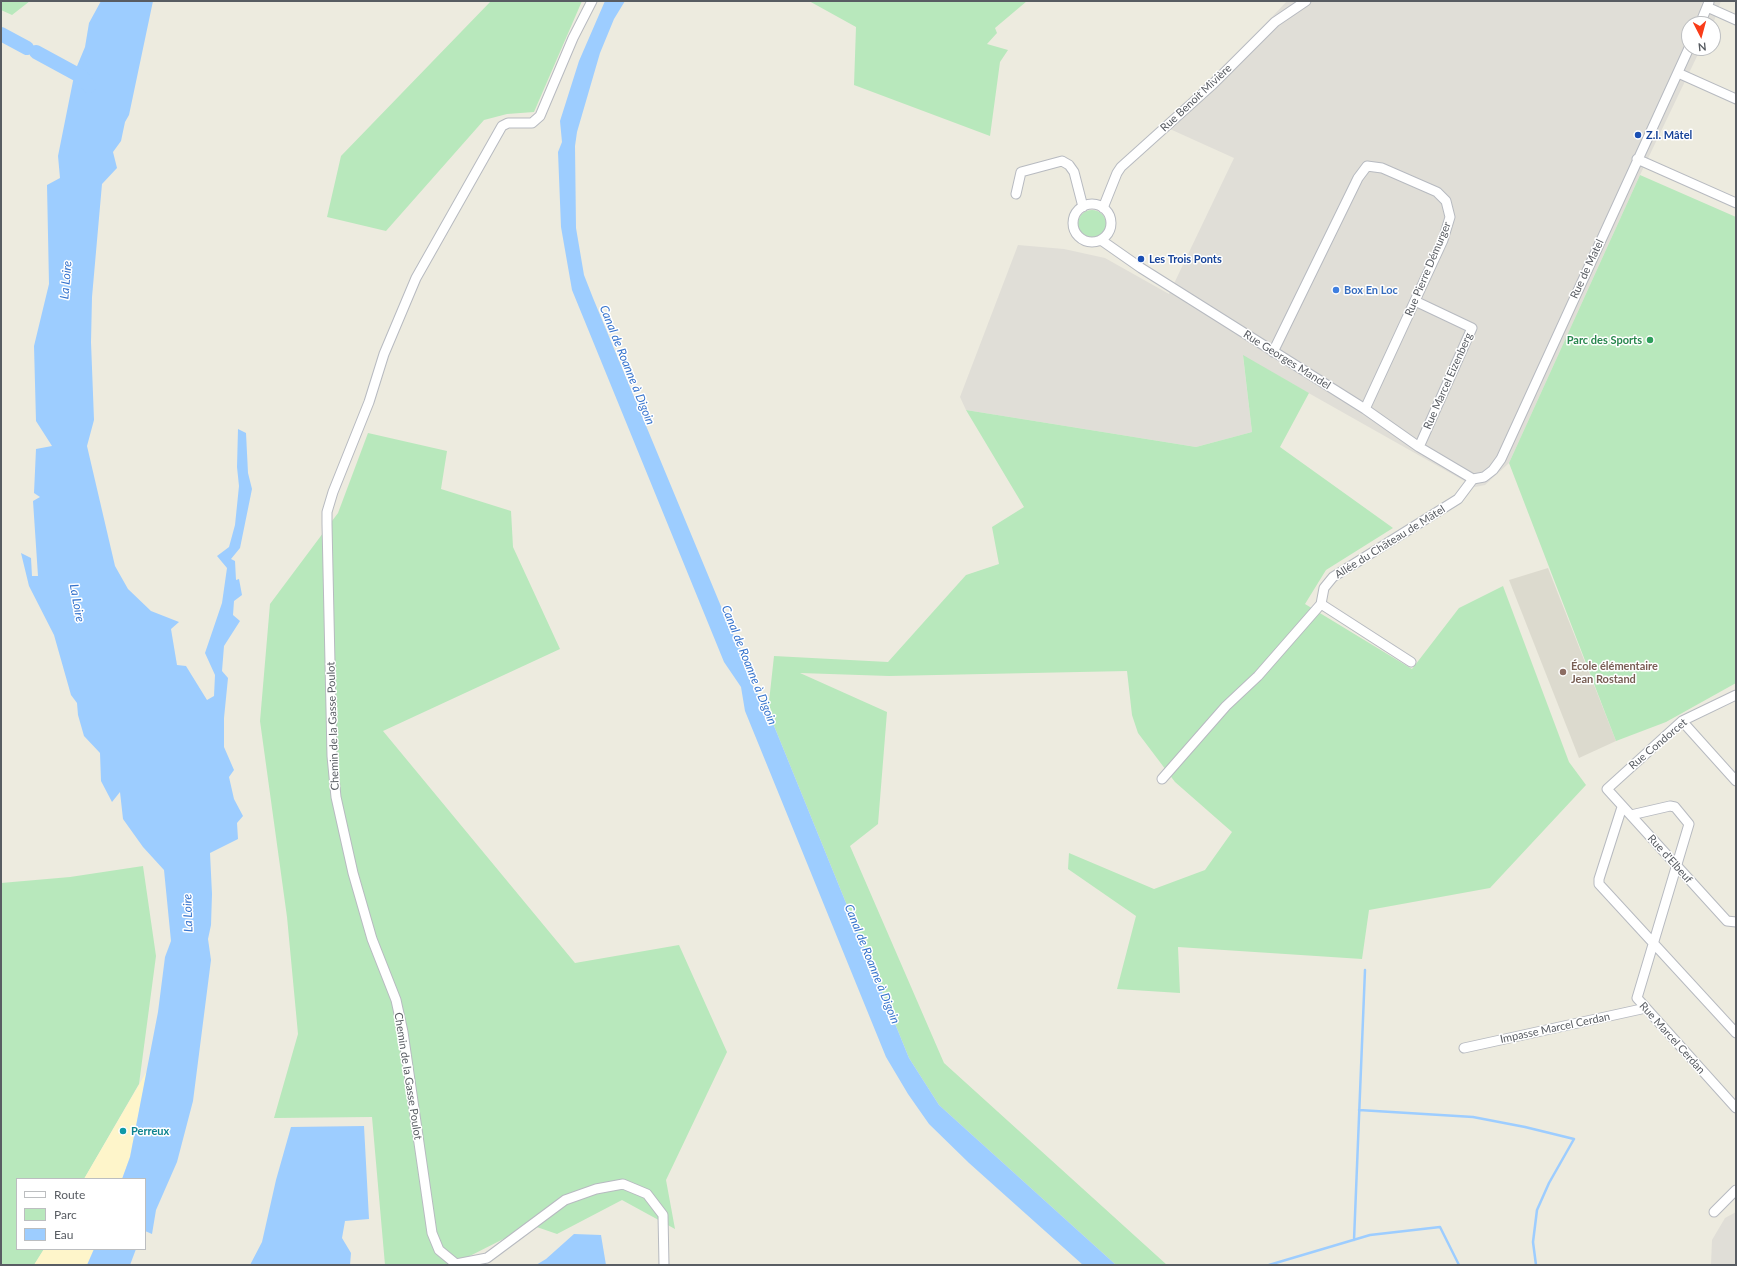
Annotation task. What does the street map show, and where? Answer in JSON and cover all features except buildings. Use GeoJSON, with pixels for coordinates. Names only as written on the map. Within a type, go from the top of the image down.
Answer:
{"type":"FeatureCollection","features":[{"type":"Feature","properties":{"kind":"street","name":"Chemin de la Gasse Poulot"},"geometry":{"type":"LineString","coordinates":[[592,1],[573,38],[540,116],[532,123],[508,123],[502,126],[416,278],[384,354],[369,402],[333,492],[328,512],[327,524],[332,756],[336,797],[353,873],[370,932],[396,1000],[403,1032],[432,1233],[439,1250],[456,1264],[487,1258],[565,1200],[596,1189],[623,1184],[647,1194],[663,1215],[664,1265]]}},
{"type":"Feature","properties":{"kind":"street","name":"Rue Benoit Mivière"},"geometry":{"type":"LineString","coordinates":[[1103,208],[1117,173],[1121,167],[1211,86],[1275,22],[1306,1]]}},
{"type":"Feature","properties":{"kind":"street"},"geometry":{"type":"LineString","coordinates":[[1704,16],[1709,4],[1736,20]]}},
{"type":"Feature","properties":{"kind":"street","name":"Rue de Matel"},"geometry":{"type":"LineString","coordinates":[[1473,479],[1484,477],[1493,470],[1500,459],[1685,56]]}},
{"type":"Feature","properties":{"kind":"street"},"geometry":{"type":"LineString","coordinates":[[1678,72],[1736,99]]}},
{"type":"Feature","properties":{"kind":"street"},"geometry":{"type":"LineString","coordinates":[[1637,160],[1736,203]]}},
{"type":"Feature","properties":{"kind":"street"},"geometry":{"type":"LineString","coordinates":[[1016,194],[1021,172],[1062,161],[1069,165],[1074,172],[1083,207]]}},
{"type":"Feature","properties":{"kind":"street","name":"Rue Pierre Démurger"},"geometry":{"type":"LineString","coordinates":[[1273,352],[1358,178],[1367,166],[1382,168],[1437,192],[1446,201],[1450,217],[1443,240],[1365,409]]}},
{"type":"Feature","properties":{"kind":"street"},"geometry":{"type":"LineString","coordinates":[[1093,205],[1103,208],[1111,221],[1109,232],[1102,240],[1089,242],[1083,240],[1074,230],[1074,217],[1083,207],[1093,205]]}},
{"type":"Feature","properties":{"kind":"street","name":"Rue Georges Mandel"},"geometry":{"type":"LineString","coordinates":[[1102,240],[1141,268],[1365,409],[1419,447],[1473,479]]}},
{"type":"Feature","properties":{"kind":"street","name":"Rue Marcel Eizenberg"},"geometry":{"type":"LineString","coordinates":[[1415,301],[1472,328],[1419,447]]}},
{"type":"Feature","properties":{"kind":"street","name":"Allée du Château de Mâtel"},"geometry":{"type":"LineString","coordinates":[[1162,779],[1226,706],[1251,682],[1321,604],[1324,588],[1333,577],[1458,499],[1473,479]]}},
{"type":"Feature","properties":{"kind":"street"},"geometry":{"type":"LineString","coordinates":[[1321,604],[1411,662]]}},
{"type":"Feature","properties":{"kind":"street","name":"Rue Condorcet"},"geometry":{"type":"LineString","coordinates":[[1607,789],[1682,721],[1736,695]]}},
{"type":"Feature","properties":{"kind":"street"},"geometry":{"type":"LineString","coordinates":[[1682,721],[1736,781]]}},
{"type":"Feature","properties":{"kind":"street","name":"Rue d'Elbeuf"},"geometry":{"type":"LineString","coordinates":[[1607,789],[1727,921],[1736,922]]}},
{"type":"Feature","properties":{"kind":"street","name":"Rue Marcel Cerdan"},"geometry":{"type":"LineString","coordinates":[[1630,816],[1670,806],[1675,807],[1690,824],[1637,998],[1736,1108]]}},
{"type":"Feature","properties":{"kind":"street"},"geometry":{"type":"LineString","coordinates":[[1622,807],[1599,879],[1599,884],[1736,1033]]}},
{"type":"Feature","properties":{"kind":"street","name":"Impasse Marcel Cerdan"},"geometry":{"type":"LineString","coordinates":[[1464,1048],[1646,1008]]}},
{"type":"Feature","properties":{"kind":"street"},"geometry":{"type":"LineString","coordinates":[[1714,1212],[1736,1190]]}},
{"type":"Feature","properties":{"kind":"shaded area"},"geometry":{"type":"Polygon","coordinates":[[[1287,1],[1721,1],[1716,16],[1681,16],[1681,56],[1697,56],[1640,175],[1509,463],[1485,485],[1475,487],[1243,356],[1252,432],[1196,447],[966,410],[960,397],[1018,245],[1064,249],[1105,258],[1169,294],[1234,158],[1161,125],[1220,72],[1287,1]]]}},
{"type":"Feature","properties":{"kind":"shaded area"},"geometry":{"type":"Polygon","coordinates":[[[1548,568],[1616,741],[1579,758],[1509,580],[1548,568]]]}},
{"type":"Feature","properties":{"kind":"shaded area"},"geometry":{"type":"Polygon","coordinates":[[[1736,1212],[1736,1265],[1711,1265],[1712,1240],[1725,1218],[1736,1212]]]}},
{"type":"Feature","properties":{"kind":"green space"},"geometry":{"type":"Polygon","coordinates":[[[1,1],[30,1],[12,15],[1,10],[1,1]]]}},
{"type":"Feature","properties":{"kind":"green space"},"geometry":{"type":"Polygon","coordinates":[[[491,1],[582,1],[534,112],[507,114],[484,120],[386,231],[327,217],[341,156],[491,1]]]}},
{"type":"Feature","properties":{"kind":"green space"},"geometry":{"type":"Polygon","coordinates":[[[809,1],[1027,1],[995,28],[997,33],[987,44],[1008,50],[1000,62],[990,136],[854,85],[856,27],[809,1]]]}},
{"type":"Feature","properties":{"kind":"green space","name":"Parc des Sports"},"geometry":{"type":"Polygon","coordinates":[[[1640,175],[1736,217],[1736,683],[1666,722],[1616,741],[1509,463],[1640,175]]]}},
{"type":"Feature","properties":{"kind":"green space"},"geometry":{"type":"Polygon","coordinates":[[[1092,210],[1102,214],[1106,224],[1102,234],[1092,238],[1082,234],[1078,224],[1082,214],[1092,210]]]}},
{"type":"Feature","properties":{"kind":"green space"},"geometry":{"type":"Polygon","coordinates":[[[1243,355],[1309,393],[1280,447],[1393,528],[1326,570],[1305,604],[1412,669],[1459,608],[1503,586],[1569,762],[1586,785],[1490,888],[1369,910],[1362,959],[1178,947],[1180,993],[1117,989],[1136,916],[1068,869],[1069,853],[1154,889],[1205,870],[1232,832],[1175,782],[1138,733],[1132,715],[1127,671],[889,676],[800,673],[887,712],[878,824],[850,846],[944,1063],[1167,1265],[1116,1265],[939,1105],[909,1058],[768,711],[774,656],[888,662],[966,575],[999,564],[992,527],[1024,507],[966,410],[1196,447],[1252,432],[1243,355]]]}},
{"type":"Feature","properties":{"kind":"green space"},"geometry":{"type":"Polygon","coordinates":[[[368,433],[447,451],[441,489],[511,511],[513,547],[560,649],[383,731],[575,963],[679,945],[727,1052],[666,1180],[675,1229],[622,1200],[557,1234],[531,1225],[452,1265],[385,1265],[372,1117],[274,1118],[298,1034],[287,917],[260,721],[270,604],[338,513],[368,433]]]}},
{"type":"Feature","properties":{"kind":"green space"},"geometry":{"type":"Polygon","coordinates":[[[143,866],[156,956],[139,1084],[85,1178],[16,1178],[16,1250],[43,1250],[34,1265],[1,1265],[1,883],[70,877],[143,866]]]}},
{"type":"Feature","properties":{"kind":"sand","name":"Perreux"},"geometry":{"type":"Polygon","coordinates":[[[147,1071],[130,1157],[122,1178],[85,1178],[147,1071]]]}},
{"type":"Feature","properties":{"kind":"sand"},"geometry":{"type":"Polygon","coordinates":[[[43,1250],[94,1250],[87,1265],[34,1265],[43,1250]]]}},
{"type":"Feature","properties":{"kind":"water","name":"La Loire"},"geometry":{"type":"Polygon","coordinates":[[[101,1],[153,1],[129,115],[125,122],[121,141],[113,152],[117,168],[102,184],[92,297],[91,342],[94,420],[87,446],[115,566],[128,589],[151,611],[179,622],[171,629],[177,665],[186,666],[207,700],[214,696],[215,675],[205,653],[222,603],[227,568],[217,556],[229,547],[235,525],[239,486],[237,467],[238,429],[246,433],[248,473],[252,489],[240,548],[231,559],[235,561],[236,580],[239,579],[242,595],[234,601],[233,615],[240,621],[224,646],[222,671],[228,678],[224,718],[224,747],[234,770],[229,777],[234,799],[243,816],[237,823],[238,839],[210,853],[212,894],[211,925],[208,939],[211,960],[193,1101],[177,1162],[156,1210],[152,1234],[146,1231],[146,1178],[122,1178],[130,1157],[158,1012],[165,957],[171,941],[164,870],[143,847],[123,819],[120,792],[112,802],[101,781],[100,753],[84,736],[78,715],[77,703],[71,695],[54,635],[29,586],[21,553],[31,558],[32,576],[38,576],[33,501],[40,497],[34,493],[36,449],[52,446],[36,421],[34,346],[49,284],[47,185],[60,178],[58,156],[75,71],[85,47],[89,23],[101,1]]]}},
{"type":"Feature","properties":{"kind":"water"},"geometry":{"type":"Polygon","coordinates":[[[605,1],[625,1],[614,19],[600,53],[577,132],[575,146],[576,228],[584,275],[593,298],[730,628],[745,657],[751,683],[768,711],[909,1058],[939,1105],[1116,1265],[1083,1265],[969,1163],[929,1124],[908,1094],[886,1057],[745,711],[741,687],[724,662],[572,290],[561,227],[558,152],[562,142],[560,121],[579,61],[605,1]]]}},
{"type":"Feature","properties":{"kind":"water"},"geometry":{"type":"Polygon","coordinates":[[[364,1126],[369,1219],[345,1221],[342,1238],[351,1253],[350,1265],[250,1265],[262,1242],[276,1180],[291,1127],[364,1126]]]}},
{"type":"Feature","properties":{"kind":"water"},"geometry":{"type":"Polygon","coordinates":[[[574,1234],[601,1235],[606,1265],[536,1265],[546,1259],[574,1234]]]}},
{"type":"Feature","properties":{"kind":"water"},"geometry":{"type":"Polygon","coordinates":[[[94,1250],[136,1250],[130,1265],[87,1265],[94,1250]]]}},
{"type":"Feature","properties":{"kind":"waterway"},"geometry":{"type":"LineString","coordinates":[[1,34],[27,48]]}},
{"type":"Feature","properties":{"kind":"waterway"},"geometry":{"type":"LineString","coordinates":[[36,52],[82,77],[89,86]]}},
{"type":"Feature","properties":{"kind":"waterway"},"geometry":{"type":"LineString","coordinates":[[1354,1240],[1365,970]]}},
{"type":"Feature","properties":{"kind":"waterway"},"geometry":{"type":"LineString","coordinates":[[1359,1110],[1473,1117],[1525,1127],[1574,1139],[1549,1183],[1537,1210],[1533,1242],[1536,1265]]}},
{"type":"Feature","properties":{"kind":"waterway"},"geometry":{"type":"LineString","coordinates":[[1269,1265],[1370,1235],[1440,1227],[1459,1265]]}},
{"type":"Feature","properties":{"kind":"place","name":"Z.I. Mâtel"},"geometry":{"type":"Point","coordinates":[1638,135]}},
{"type":"Feature","properties":{"kind":"place","name":"Les Trois Ponts"},"geometry":{"type":"Point","coordinates":[1141,259]}},
{"type":"Feature","properties":{"kind":"place","name":"Box En Loc"},"geometry":{"type":"Point","coordinates":[1336,290]}},
{"type":"Feature","properties":{"kind":"place","name":"Parc des Sports"},"geometry":{"type":"Point","coordinates":[1650,340]}},
{"type":"Feature","properties":{"kind":"place","name":"École élémentaire Jean Rostand"},"geometry":{"type":"Point","coordinates":[1563,672]}},
{"type":"Feature","properties":{"kind":"place","name":"Perreux"},"geometry":{"type":"Point","coordinates":[123,1131]}},
{"type":"Feature","properties":{"kind":"water label","name":"Canal de Roanne à Digoin"},"geometry":{"type":"Point","coordinates":[627,365]}},
{"type":"Feature","properties":{"kind":"water label","name":"Canal de Roanne à Digoin"},"geometry":{"type":"Point","coordinates":[749,665]}},
{"type":"Feature","properties":{"kind":"water label","name":"Canal de Roanne à Digoin"},"geometry":{"type":"Point","coordinates":[872,964]}}]}
